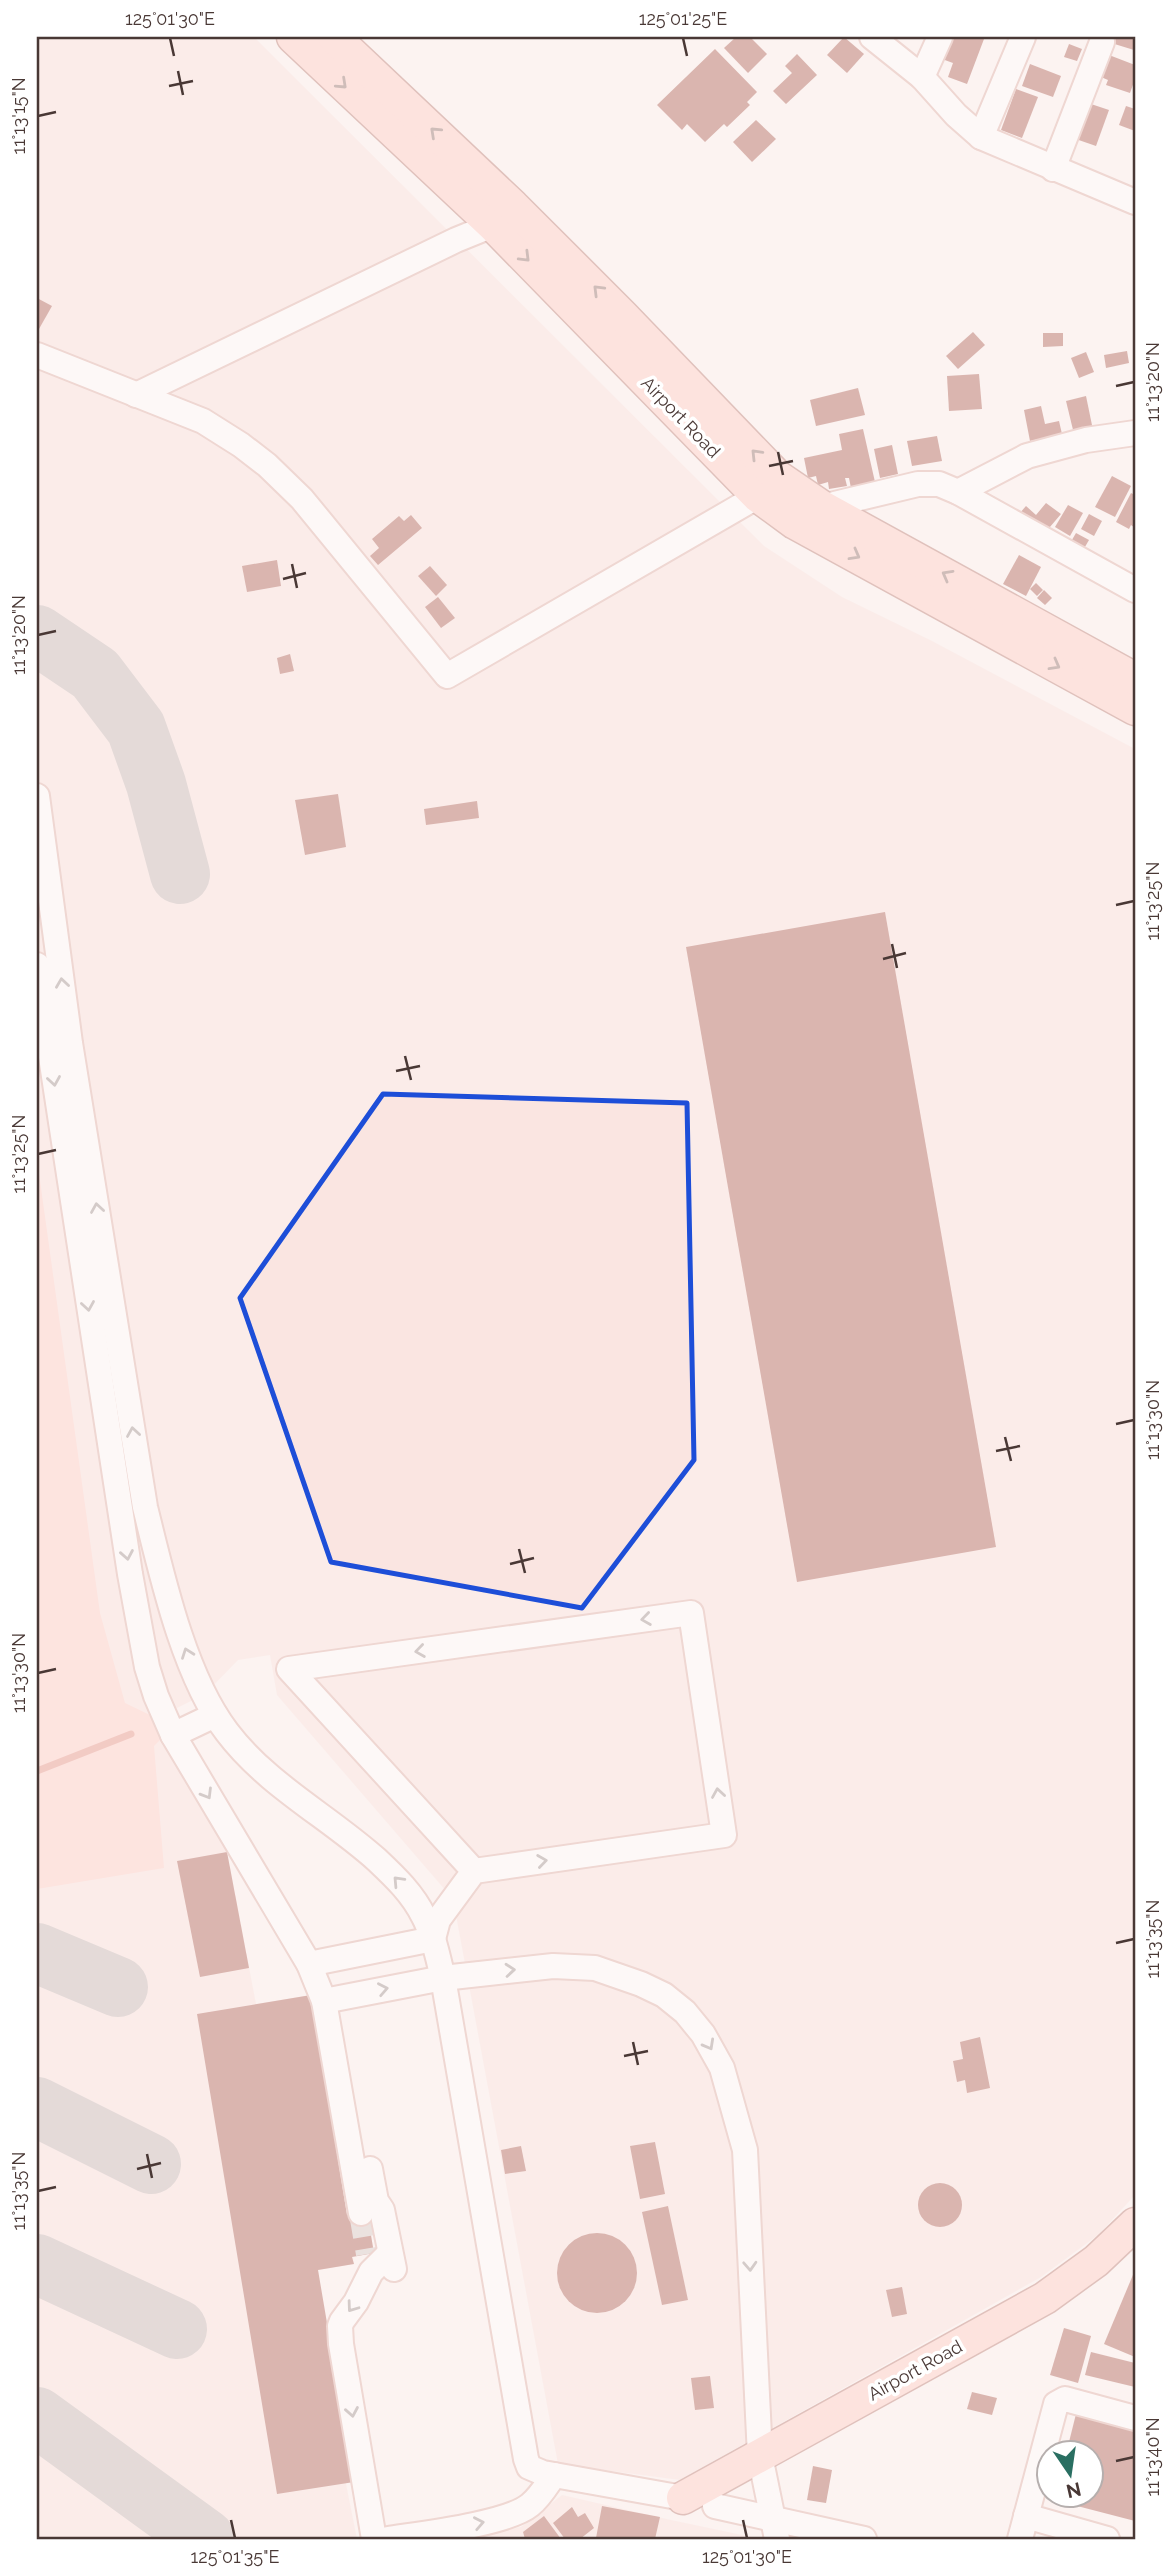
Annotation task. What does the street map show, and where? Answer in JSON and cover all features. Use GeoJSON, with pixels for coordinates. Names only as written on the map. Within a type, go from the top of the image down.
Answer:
{"type":"FeatureCollection","features":[{"type":"Feature","properties":{"kind":"main road","name":"Airport Road"},"geometry":{"type":"LineString","coordinates":[[293,37],[493,225],[758,496],[786,517],[816,518]]}},
{"type":"Feature","properties":{"kind":"main road","name":"Airport Road"},"geometry":{"type":"LineString","coordinates":[[334,37],[531,224],[816,518],[983,610],[1135,709]]}},
{"type":"Feature","properties":{"kind":"main road","name":"Airport Road"},"geometry":{"type":"LineString","coordinates":[[983,610],[1135,679]]}},
{"type":"Feature","properties":{"kind":"main road","name":"Airport Road"},"geometry":{"type":"LineString","coordinates":[[715,2506],[762,2467],[1045,2298],[1096,2261],[1135,2224]]}},
{"type":"Feature","properties":{"kind":"main road","name":"Airport Road"},"geometry":{"type":"LineString","coordinates":[[682,2498],[762,2467],[1057,2315],[1088,2294],[1135,2254]]}},
{"type":"Feature","properties":{"kind":"main road"},"geometry":{"type":"LineString","coordinates":[[682,2498],[715,2506]]}},
{"type":"Feature","properties":{"kind":"street"},"geometry":{"type":"LineString","coordinates":[[872,37],[922,77],[947,106],[981,137],[1135,202]]}},
{"type":"Feature","properties":{"kind":"street"},"geometry":{"type":"LineString","coordinates":[[922,77],[940,37]]}},
{"type":"Feature","properties":{"kind":"street"},"geometry":{"type":"LineString","coordinates":[[981,137],[1023,37]]}},
{"type":"Feature","properties":{"kind":"street"},"geometry":{"type":"LineString","coordinates":[[1053,169],[1102,41]]}},
{"type":"Feature","properties":{"kind":"street"},"geometry":{"type":"LineString","coordinates":[[136,395],[456,240],[493,225]]}},
{"type":"Feature","properties":{"kind":"street"},"geometry":{"type":"LineString","coordinates":[[37,355],[203,421],[241,444],[302,499],[447,676],[758,496]]}},
{"type":"Feature","properties":{"kind":"street"},"geometry":{"type":"LineString","coordinates":[[958,492],[1027,456],[1086,440],[1135,433]]}},
{"type":"Feature","properties":{"kind":"street"},"geometry":{"type":"LineString","coordinates":[[816,518],[918,484],[939,484],[1135,590]]}},
{"type":"Feature","properties":{"kind":"street"},"geometry":{"type":"LineString","coordinates":[[37,796],[59,1044],[119,1511],[147,1667],[173,1735],[309,1964],[324,2001],[361,2213]]}},
{"type":"Feature","properties":{"kind":"street"},"geometry":{"type":"LineString","coordinates":[[37,965],[59,1044],[145,1507],[177,1625],[192,1667],[215,1715],[250,1759],[325,1817],[398,1880],[419,1907],[433,1939],[443,1978],[529,2467],[554,2475],[682,2498]]}},
{"type":"Feature","properties":{"kind":"street"},"geometry":{"type":"LineString","coordinates":[[119,1511],[145,1507]]}},
{"type":"Feature","properties":{"kind":"street"},"geometry":{"type":"LineString","coordinates":[[433,1939],[438,1920],[474,1871],[724,1835],[691,1613],[289,1669],[474,1871]]}},
{"type":"Feature","properties":{"kind":"street"},"geometry":{"type":"LineString","coordinates":[[173,1735],[215,1715]]}},
{"type":"Feature","properties":{"kind":"street"},"geometry":{"type":"LineString","coordinates":[[309,1964],[433,1939]]}},
{"type":"Feature","properties":{"kind":"street"},"geometry":{"type":"LineString","coordinates":[[324,2001],[443,1978],[554,1966],[594,1968],[664,1995],[685,2012],[703,2034],[722,2068],[744,2150],[762,2467],[775,2529]]}},
{"type":"Feature","properties":{"kind":"street"},"geometry":{"type":"LineString","coordinates":[[338,2079],[355,2087],[376,2201],[383,2210],[381,2262],[342,2321],[340,2335],[388,2539],[499,2519],[518,2512],[530,2505],[554,2475]]}},
{"type":"Feature","properties":{"kind":"street"},"geometry":{"type":"LineString","coordinates":[[1107,2539],[1023,2528],[1056,2404],[1065,2399],[1135,2418]]}},
{"type":"Feature","properties":{"kind":"street"},"geometry":{"type":"LineString","coordinates":[[715,2506],[775,2529],[864,2539]]}},
{"type":"Feature","properties":{"kind":"highlighted area"},"geometry":{"type":"Polygon","coordinates":[[[383,1094],[687,1103],[694,1460],[582,1608],[331,1562],[240,1298],[383,1094]]]}},
{"type":"Feature","properties":{"kind":"shaded area"},"geometry":{"type":"Polygon","coordinates":[[[37,37],[254,37],[764,546],[842,597],[932,641],[1135,749],[1135,2195],[1098,2235],[1041,2277],[680,2480],[558,2464],[453,1899],[277,1695],[270,1655],[238,1660],[205,1694],[155,1719],[227,1852],[256,2004],[311,1995],[347,2215],[367,2212],[374,2253],[353,2257],[354,2264],[318,2270],[346,2484],[357,2539],[37,2539],[37,37]]]}},
{"type":"Feature","properties":{"kind":"shaded area"},"geometry":{"type":"Polygon","coordinates":[[[37,1159],[100,1613],[125,1703],[150,1715],[162,1738],[154,1746],[164,1868],[37,1889],[37,1159]]]}},
{"type":"Feature","properties":{"kind":"shaded area"},"geometry":{"type":"Polygon","coordinates":[[[562,2495],[761,2539],[459,2539],[521,2527],[562,2495]]]}},
{"type":"Feature","properties":{"kind":"building"},"geometry":{"type":"Polygon","coordinates":[[[736,37],[750,37],[767,54],[748,73],[724,48],[736,37]]]}},
{"type":"Feature","properties":{"kind":"building"},"geometry":{"type":"Polygon","coordinates":[[[844,37],[864,54],[847,73],[827,55],[844,37]]]}},
{"type":"Feature","properties":{"kind":"building"},"geometry":{"type":"Polygon","coordinates":[[[950,37],[984,39],[967,84],[948,77],[953,63],[942,59],[950,37]]]}},
{"type":"Feature","properties":{"kind":"building"},"geometry":{"type":"Polygon","coordinates":[[[1110,37],[1135,37],[1134,50],[1108,42],[1110,37]]]}},
{"type":"Feature","properties":{"kind":"building"},"geometry":{"type":"Polygon","coordinates":[[[1069,44],[1082,49],[1077,61],[1064,57],[1069,44]]]}},
{"type":"Feature","properties":{"kind":"building"},"geometry":{"type":"Polygon","coordinates":[[[715,49],[757,92],[747,102],[750,105],[727,127],[724,124],[705,142],[687,124],[682,130],[657,105],[715,49]]]}},
{"type":"Feature","properties":{"kind":"building"},"geometry":{"type":"Polygon","coordinates":[[[797,54],[817,75],[786,104],[773,91],[792,73],[785,66],[797,54]]]}},
{"type":"Feature","properties":{"kind":"building"},"geometry":{"type":"Polygon","coordinates":[[[1109,55],[1135,65],[1135,79],[1130,93],[1106,85],[1108,80],[1101,77],[1109,55]]]}},
{"type":"Feature","properties":{"kind":"building"},"geometry":{"type":"Polygon","coordinates":[[[1030,64],[1061,76],[1053,97],[1022,86],[1030,64]]]}},
{"type":"Feature","properties":{"kind":"building"},"geometry":{"type":"Polygon","coordinates":[[[1016,89],[1038,97],[1022,138],[1001,130],[1016,89]]]}},
{"type":"Feature","properties":{"kind":"building"},"geometry":{"type":"Polygon","coordinates":[[[1082,101],[1109,110],[1096,146],[1070,137],[1082,101]]]}},
{"type":"Feature","properties":{"kind":"building"},"geometry":{"type":"Polygon","coordinates":[[[1126,106],[1135,109],[1135,131],[1119,125],[1126,106]]]}},
{"type":"Feature","properties":{"kind":"building"},"geometry":{"type":"Polygon","coordinates":[[[756,120],[776,139],[752,162],[733,142],[756,120]]]}},
{"type":"Feature","properties":{"kind":"building"},"geometry":{"type":"Polygon","coordinates":[[[37,298],[52,306],[39,329],[37,328],[37,298]]]}},
{"type":"Feature","properties":{"kind":"building"},"geometry":{"type":"Polygon","coordinates":[[[973,332],[985,345],[958,369],[946,356],[973,332]]]}},
{"type":"Feature","properties":{"kind":"building"},"geometry":{"type":"Polygon","coordinates":[[[1043,333],[1063,333],[1063,346],[1043,347],[1043,333]]]}},
{"type":"Feature","properties":{"kind":"building"},"geometry":{"type":"Polygon","coordinates":[[[1127,351],[1129,363],[1106,368],[1104,355],[1127,351]]]}},
{"type":"Feature","properties":{"kind":"building"},"geometry":{"type":"Polygon","coordinates":[[[1086,352],[1094,372],[1079,378],[1071,358],[1086,352]]]}},
{"type":"Feature","properties":{"kind":"building"},"geometry":{"type":"Polygon","coordinates":[[[979,374],[982,409],[949,411],[947,376],[979,374]]]}},
{"type":"Feature","properties":{"kind":"building"},"geometry":{"type":"Polygon","coordinates":[[[858,388],[865,415],[816,426],[810,400],[858,388]]]}},
{"type":"Feature","properties":{"kind":"building"},"geometry":{"type":"Polygon","coordinates":[[[1086,396],[1093,430],[1074,434],[1066,401],[1086,396]]]}},
{"type":"Feature","properties":{"kind":"building"},"geometry":{"type":"Polygon","coordinates":[[[1041,406],[1045,424],[1059,421],[1062,434],[1030,441],[1024,410],[1041,406]]]}},
{"type":"Feature","properties":{"kind":"building"},"geometry":{"type":"Polygon","coordinates":[[[863,429],[875,482],[851,488],[849,478],[845,478],[847,486],[829,489],[828,482],[818,485],[816,476],[808,478],[804,458],[842,450],[839,434],[863,429]]]}},
{"type":"Feature","properties":{"kind":"building"},"geometry":{"type":"Polygon","coordinates":[[[937,436],[942,461],[912,466],[907,441],[937,436]]]}},
{"type":"Feature","properties":{"kind":"building"},"geometry":{"type":"Polygon","coordinates":[[[892,445],[898,474],[880,478],[874,449],[892,445]]]}},
{"type":"Feature","properties":{"kind":"building"},"geometry":{"type":"Polygon","coordinates":[[[1112,476],[1131,486],[1115,517],[1095,507],[1112,476]]]}},
{"type":"Feature","properties":{"kind":"building"},"geometry":{"type":"Polygon","coordinates":[[[1131,493],[1135,495],[1135,528],[1131,525],[1129,529],[1116,522],[1131,493]]]}},
{"type":"Feature","properties":{"kind":"building"},"geometry":{"type":"Polygon","coordinates":[[[1046,503],[1061,514],[1044,534],[1019,514],[1026,506],[1036,515],[1046,503]]]}},
{"type":"Feature","properties":{"kind":"building"},"geometry":{"type":"Polygon","coordinates":[[[1068,505],[1083,513],[1070,536],[1055,527],[1068,505]]]}},
{"type":"Feature","properties":{"kind":"building"},"geometry":{"type":"Polygon","coordinates":[[[1089,514],[1102,521],[1094,536],[1081,529],[1089,514]]]}},
{"type":"Feature","properties":{"kind":"building"},"geometry":{"type":"Polygon","coordinates":[[[411,515],[422,528],[378,565],[370,556],[379,548],[372,539],[399,516],[404,521],[411,515]]]}},
{"type":"Feature","properties":{"kind":"building"},"geometry":{"type":"Polygon","coordinates":[[[1076,533],[1089,540],[1082,552],[1069,545],[1076,533]]]}},
{"type":"Feature","properties":{"kind":"building"},"geometry":{"type":"Polygon","coordinates":[[[1019,555],[1041,567],[1026,596],[1003,584],[1019,555]]]}},
{"type":"Feature","properties":{"kind":"building"},"geometry":{"type":"Polygon","coordinates":[[[277,560],[281,586],[247,592],[242,566],[277,560]]]}},
{"type":"Feature","properties":{"kind":"building"},"geometry":{"type":"Polygon","coordinates":[[[430,566],[447,585],[436,596],[418,576],[430,566]]]}},
{"type":"Feature","properties":{"kind":"building"},"geometry":{"type":"Polygon","coordinates":[[[1036,583],[1043,590],[1037,596],[1030,589],[1036,583]]]}},
{"type":"Feature","properties":{"kind":"building"},"geometry":{"type":"Polygon","coordinates":[[[1044,590],[1052,598],[1045,605],[1037,598],[1044,590]]]}},
{"type":"Feature","properties":{"kind":"building"},"geometry":{"type":"Polygon","coordinates":[[[438,597],[455,618],[441,628],[425,607],[438,597]]]}},
{"type":"Feature","properties":{"kind":"building"},"geometry":{"type":"Polygon","coordinates":[[[290,654],[294,671],[280,674],[277,658],[290,654]]]}},
{"type":"Feature","properties":{"kind":"building"},"geometry":{"type":"Polygon","coordinates":[[[338,794],[346,847],[305,855],[295,800],[338,794]]]}},
{"type":"Feature","properties":{"kind":"building"},"geometry":{"type":"Polygon","coordinates":[[[477,801],[479,818],[426,825],[424,809],[477,801]]]}},
{"type":"Feature","properties":{"kind":"building"},"geometry":{"type":"Polygon","coordinates":[[[885,912],[996,1547],[797,1582],[686,947],[885,912]]]}},
{"type":"Feature","properties":{"kind":"building"},"geometry":{"type":"Polygon","coordinates":[[[227,1852],[249,1968],[200,1977],[177,1861],[227,1852]]]}},
{"type":"Feature","properties":{"kind":"building"},"geometry":{"type":"Polygon","coordinates":[[[311,1995],[347,2215],[367,2212],[374,2253],[352,2257],[354,2264],[318,2270],[354,2482],[277,2494],[197,2014],[311,1995]]]}},
{"type":"Feature","properties":{"kind":"building"},"geometry":{"type":"Polygon","coordinates":[[[980,2037],[990,2088],[967,2093],[965,2080],[957,2082],[953,2061],[963,2059],[960,2042],[980,2037]]]}},
{"type":"Feature","properties":{"kind":"building"},"geometry":{"type":"Polygon","coordinates":[[[655,2142],[665,2194],[640,2199],[630,2146],[655,2142]]]}},
{"type":"Feature","properties":{"kind":"building"},"geometry":{"type":"Polygon","coordinates":[[[521,2146],[526,2171],[505,2174],[501,2150],[521,2146]]]}},
{"type":"Feature","properties":{"kind":"building"},"geometry":{"type":"Polygon","coordinates":[[[940,2183],[955,2190],[962,2205],[955,2220],[940,2227],[925,2220],[918,2205],[925,2190],[940,2183]]]}},
{"type":"Feature","properties":{"kind":"building"},"geometry":{"type":"Polygon","coordinates":[[[668,2206],[688,2300],[662,2305],[642,2212],[668,2206]]]}},
{"type":"Feature","properties":{"kind":"building"},"geometry":{"type":"Polygon","coordinates":[[[589,2233],[605,2233],[626,2244],[637,2265],[637,2281],[626,2302],[605,2313],[589,2313],[575,2307],[563,2295],[557,2281],[557,2265],[563,2251],[575,2239],[589,2233]]]}},
{"type":"Feature","properties":{"kind":"building"},"geometry":{"type":"Polygon","coordinates":[[[1135,2270],[1135,2357],[1104,2344],[1135,2270]]]}},
{"type":"Feature","properties":{"kind":"building"},"geometry":{"type":"Polygon","coordinates":[[[902,2287],[907,2314],[892,2317],[886,2290],[902,2287]]]}},
{"type":"Feature","properties":{"kind":"building"},"geometry":{"type":"Polygon","coordinates":[[[1064,2328],[1091,2336],[1078,2383],[1050,2375],[1064,2328]]]}},
{"type":"Feature","properties":{"kind":"building"},"geometry":{"type":"Polygon","coordinates":[[[1091,2352],[1135,2363],[1135,2387],[1085,2375],[1091,2352]]]}},
{"type":"Feature","properties":{"kind":"building"},"geometry":{"type":"Polygon","coordinates":[[[710,2376],[714,2408],[695,2410],[691,2378],[710,2376]]]}},
{"type":"Feature","properties":{"kind":"building"},"geometry":{"type":"Polygon","coordinates":[[[972,2392],[997,2398],[992,2415],[967,2409],[972,2392]]]}},
{"type":"Feature","properties":{"kind":"building"},"geometry":{"type":"Polygon","coordinates":[[[1076,2414],[1135,2429],[1135,2521],[1093,2510],[1106,2510],[1106,2440],[1070,2440],[1076,2414]]]}},
{"type":"Feature","properties":{"kind":"building"},"geometry":{"type":"Polygon","coordinates":[[[813,2466],[832,2470],[826,2503],[807,2500],[813,2466]]]}},
{"type":"Feature","properties":{"kind":"building"},"geometry":{"type":"Polygon","coordinates":[[[602,2506],[660,2517],[655,2539],[596,2538],[602,2506]]]}},
{"type":"Feature","properties":{"kind":"building"},"geometry":{"type":"Polygon","coordinates":[[[572,2507],[578,2517],[585,2513],[594,2528],[580,2539],[565,2539],[553,2523],[572,2507]]]}},
{"type":"Feature","properties":{"kind":"building"},"geometry":{"type":"Polygon","coordinates":[[[544,2516],[561,2539],[525,2539],[523,2532],[544,2516]]]}},
{"type":"Feature","properties":{"kind":"waterway"},"geometry":{"type":"LineString","coordinates":[[37,1771],[131,1734]]}},
{"type":"Feature","properties":{"kind":"taxiway"},"geometry":{"type":"LineString","coordinates":[[37,635],[95,674],[136,728],[156,784],[180,874]]}},
{"type":"Feature","properties":{"kind":"taxiway"},"geometry":{"type":"LineString","coordinates":[[37,1953],[118,1987]]}},
{"type":"Feature","properties":{"kind":"taxiway"},"geometry":{"type":"LineString","coordinates":[[37,2107],[151,2164]]}},
{"type":"Feature","properties":{"kind":"taxiway"},"geometry":{"type":"LineString","coordinates":[[37,2264],[177,2329]]}},
{"type":"Feature","properties":{"kind":"taxiway"},"geometry":{"type":"LineString","coordinates":[[37,2417],[205,2539]]}},
{"type":"Feature","properties":{"kind":"tunnel"},"geometry":{"type":"LineString","coordinates":[[361,2213],[368,2254]]}}]}
